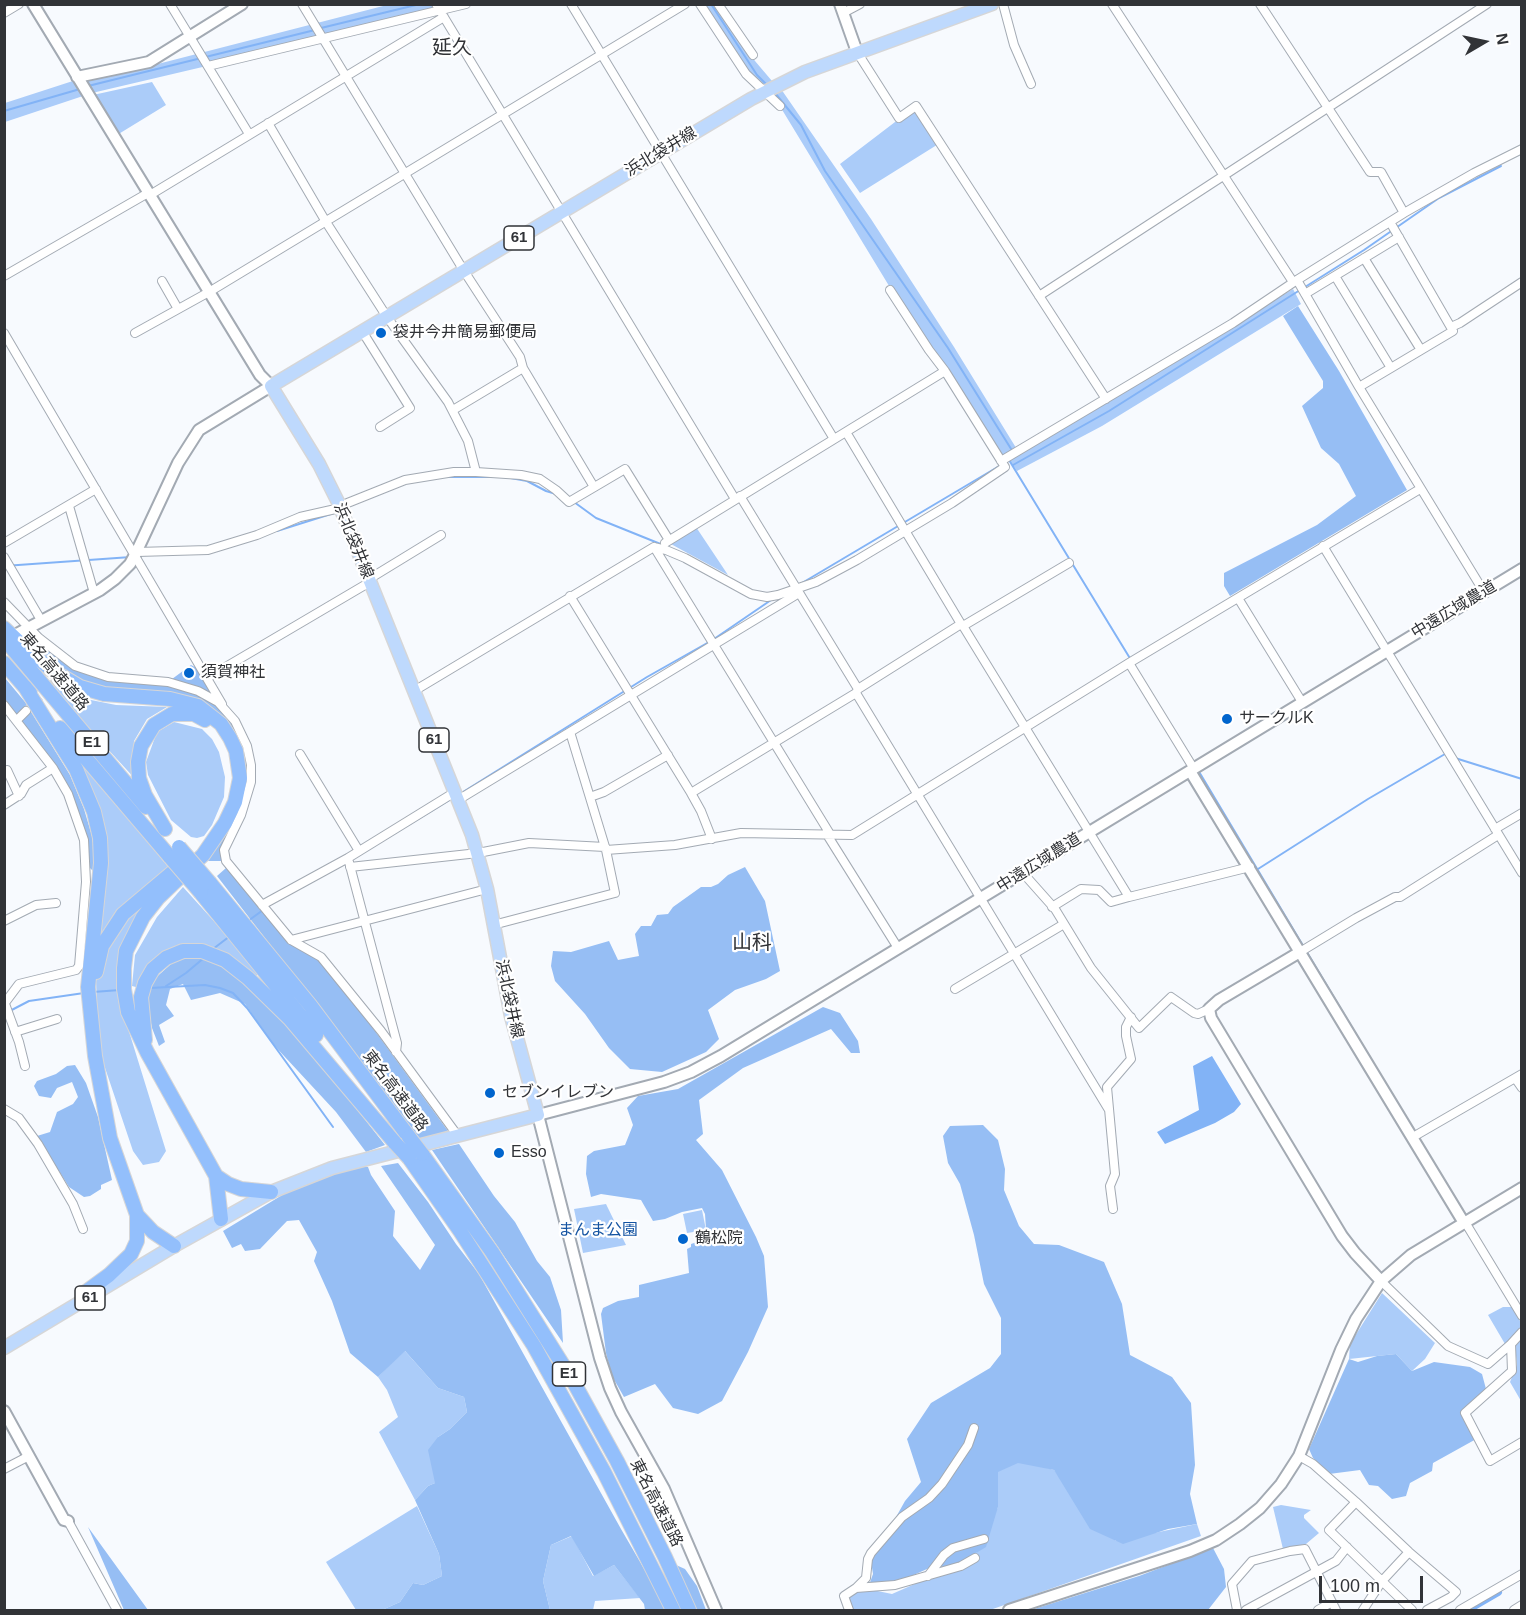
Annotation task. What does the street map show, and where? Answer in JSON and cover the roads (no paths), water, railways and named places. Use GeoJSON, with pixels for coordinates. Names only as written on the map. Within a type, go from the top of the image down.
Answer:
{"type":"FeatureCollection","features":[{"type":"Feature","properties":{"kind":"highway","name":"東名高速道路"},"geometry":{"type":"LineString","coordinates":[[8,634],[165,829],[175,852]]}},
{"type":"Feature","properties":{"kind":"highway"},"geometry":{"type":"LineString","coordinates":[[8,634],[46,666],[80,687],[104,694],[170,699],[198,706],[221,724],[236,751],[240,778],[235,802],[225,823],[204,855],[158,898],[143,917],[126,951],[124,989],[128,1012],[147,1052],[216,1176],[221,1219]]}},
{"type":"Feature","properties":{"kind":"highway","name":"東名高速道路"},"geometry":{"type":"LineString","coordinates":[[4,663],[206,888],[295,1009],[492,1252],[573,1381],[622,1472],[689,1611]]}},
{"type":"Feature","properties":{"kind":"highway"},"geometry":{"type":"LineString","coordinates":[[25,687],[76,769],[94,812],[100,838],[101,863],[88,987],[94,1056],[110,1138],[137,1215],[137,1241],[131,1254],[109,1275],[83,1294]]}},
{"type":"Feature","properties":{"kind":"highway"},"geometry":{"type":"LineString","coordinates":[[92,1022],[92,987],[102,946],[123,914],[200,849],[220,819],[228,799],[232,778],[230,754],[215,729],[194,714],[172,714],[162,718],[153,725],[141,746],[138,762],[139,778],[145,795],[165,829]]}},
{"type":"Feature","properties":{"kind":"highway"},"geometry":{"type":"LineString","coordinates":[[147,1052],[141,997],[144,983],[153,969],[166,958],[183,951],[202,951],[225,960],[270,998],[400,1141]]}},
{"type":"Feature","properties":{"kind":"highway","name":"東名高速道路"},"geometry":{"type":"LineString","coordinates":[[415,1156],[534,1346],[604,1472],[673,1611]]}},
{"type":"Feature","properties":{"kind":"highway"},"geometry":{"type":"LineString","coordinates":[[216,1176],[241,1189],[270,1192]]}},
{"type":"Feature","properties":{"kind":"highway"},"geometry":{"type":"LineString","coordinates":[[137,1215],[153,1232],[174,1246]]}},
{"type":"Feature","properties":{"kind":"main road","name":"浜北袋井線"},"geometry":{"type":"LineString","coordinates":[[538,1114],[511,1016],[478,853],[340,507],[319,464],[271,386],[769,89],[857,52],[992,4]]}},
{"type":"Feature","properties":{"kind":"main road","name":"61"},"geometry":{"type":"LineString","coordinates":[[4,1348],[174,1246],[270,1192],[332,1168],[538,1114]]}},
{"type":"Feature","properties":{"kind":"main road","name":"61"},"geometry":{"type":"LineString","coordinates":[[4,1340],[131,1267],[174,1246]]}},
{"type":"Feature","properties":{"kind":"street"},"geometry":{"type":"LineString","coordinates":[[4,13],[19,4]]}},
{"type":"Feature","properties":{"kind":"street"},"geometry":{"type":"LineString","coordinates":[[8,634],[29,627],[94,593],[115,579],[130,564],[136,554],[178,463],[199,430],[271,386],[260,375],[33,4]]}},
{"type":"Feature","properties":{"kind":"street"},"geometry":{"type":"LineString","coordinates":[[170,4],[249,134]]}},
{"type":"Feature","properties":{"kind":"street"},"geometry":{"type":"LineString","coordinates":[[77,77],[149,62],[242,4]]}},
{"type":"Feature","properties":{"kind":"street"},"geometry":{"type":"LineString","coordinates":[[302,4],[464,271],[520,357],[523,368],[594,487]]}},
{"type":"Feature","properties":{"kind":"street"},"geometry":{"type":"LineString","coordinates":[[208,66],[466,4]]}},
{"type":"Feature","properties":{"kind":"street"},"geometry":{"type":"LineString","coordinates":[[571,4],[834,439]]}},
{"type":"Feature","properties":{"kind":"street"},"geometry":{"type":"LineString","coordinates":[[135,333],[209,292],[685,4]]}},
{"type":"Feature","properties":{"kind":"street"},"geometry":{"type":"LineString","coordinates":[[700,4],[746,74],[769,89],[780,106]]}},
{"type":"Feature","properties":{"kind":"street"},"geometry":{"type":"LineString","coordinates":[[718,4],[753,55]]}},
{"type":"Feature","properties":{"kind":"street"},"geometry":{"type":"LineString","coordinates":[[860,4],[841,9],[857,52],[899,118],[916,106],[1106,399]]}},
{"type":"Feature","properties":{"kind":"street"},"geometry":{"type":"LineString","coordinates":[[1003,4],[1014,45],[1030,84]]}},
{"type":"Feature","properties":{"kind":"street"},"geometry":{"type":"LineString","coordinates":[[1112,4],[1223,176],[1305,294],[1420,489],[1484,592]]}},
{"type":"Feature","properties":{"kind":"street"},"geometry":{"type":"LineString","coordinates":[[1260,4],[1370,172],[1381,172],[1404,213]]}},
{"type":"Feature","properties":{"kind":"street"},"geometry":{"type":"LineString","coordinates":[[1039,296],[1487,4]]}},
{"type":"Feature","properties":{"kind":"street"},"geometry":{"type":"LineString","coordinates":[[4,276],[149,194],[346,76],[440,11]]}},
{"type":"Feature","properties":{"kind":"street"},"geometry":{"type":"LineString","coordinates":[[440,11],[797,591],[916,794],[1109,1110]]}},
{"type":"Feature","properties":{"kind":"street"},"geometry":{"type":"LineString","coordinates":[[268,123],[326,222],[387,317],[453,410],[468,441],[477,472]]}},
{"type":"Feature","properties":{"kind":"street"},"geometry":{"type":"LineString","coordinates":[[1001,461],[1233,323],[1404,213],[1521,149]]}},
{"type":"Feature","properties":{"kind":"street"},"geometry":{"type":"LineString","coordinates":[[1359,387],[1453,331],[1390,222]]}},
{"type":"Feature","properties":{"kind":"street"},"geometry":{"type":"LineString","coordinates":[[1305,294],[1399,237]]}},
{"type":"Feature","properties":{"kind":"street"},"geometry":{"type":"LineString","coordinates":[[1364,258],[1421,350]]}},
{"type":"Feature","properties":{"kind":"street"},"geometry":{"type":"LineString","coordinates":[[1335,276],[1391,368]]}},
{"type":"Feature","properties":{"kind":"street"},"geometry":{"type":"LineString","coordinates":[[162,281],[178,309]]}},
{"type":"Feature","properties":{"kind":"street"},"geometry":{"type":"LineString","coordinates":[[1451,327],[1521,282]]}},
{"type":"Feature","properties":{"kind":"street"},"geometry":{"type":"LineString","coordinates":[[262,906],[570,732],[797,591],[952,503],[1005,467],[945,371],[890,290]]}},
{"type":"Feature","properties":{"kind":"street"},"geometry":{"type":"LineString","coordinates":[[362,332],[410,408],[380,428]]}},
{"type":"Feature","properties":{"kind":"street"},"geometry":{"type":"LineString","coordinates":[[4,333],[136,554],[226,711],[235,722],[247,746],[251,765],[251,782],[247,799],[227,842],[223,855],[226,861],[291,940],[321,957],[396,1052],[458,1136]]}},
{"type":"Feature","properties":{"kind":"street"},"geometry":{"type":"LineString","coordinates":[[453,410],[523,368]]}},
{"type":"Feature","properties":{"kind":"street"},"geometry":{"type":"LineString","coordinates":[[414,691],[570,596],[669,540],[945,371]]}},
{"type":"Feature","properties":{"kind":"street"},"geometry":{"type":"LineString","coordinates":[[846,432],[1129,897]]}},
{"type":"Feature","properties":{"kind":"street"},"geometry":{"type":"LineString","coordinates":[[136,554],[208,550],[257,535],[300,517],[340,507],[405,480],[454,472],[520,475],[540,479],[569,502],[625,469],[669,540]]}},
{"type":"Feature","properties":{"kind":"street"},"geometry":{"type":"LineString","coordinates":[[4,543],[96,489]]}},
{"type":"Feature","properties":{"kind":"street"},"geometry":{"type":"LineString","coordinates":[[350,867],[478,853],[537,843],[606,849],[675,845],[741,833],[852,835],[1025,726],[1420,489]]}},
{"type":"Feature","properties":{"kind":"street"},"geometry":{"type":"LineString","coordinates":[[69,506],[94,593]]}},
{"type":"Feature","properties":{"kind":"street"},"geometry":{"type":"LineString","coordinates":[[207,678],[441,535]]}},
{"type":"Feature","properties":{"kind":"street"},"geometry":{"type":"LineString","coordinates":[[1323,546],[1521,873]]}},
{"type":"Feature","properties":{"kind":"street"},"geometry":{"type":"LineString","coordinates":[[656,547],[686,558],[751,594],[767,597],[797,591]]}},
{"type":"Feature","properties":{"kind":"street"},"geometry":{"type":"LineString","coordinates":[[656,547],[898,948]]}},
{"type":"Feature","properties":{"kind":"street"},"geometry":{"type":"LineString","coordinates":[[4,557],[41,620]]}},
{"type":"Feature","properties":{"kind":"street"},"geometry":{"type":"LineString","coordinates":[[691,793],[962,625],[1069,563]]}},
{"type":"Feature","properties":{"kind":"street","name":"中遠広域農道"},"geometry":{"type":"LineString","coordinates":[[538,1114],[664,1082],[691,1072],[749,1040],[1521,569]]}},
{"type":"Feature","properties":{"kind":"street"},"geometry":{"type":"LineString","coordinates":[[570,596],[691,793],[712,839]]}},
{"type":"Feature","properties":{"kind":"street"},"geometry":{"type":"LineString","coordinates":[[1238,598],[1302,702]]}},
{"type":"Feature","properties":{"kind":"street"},"geometry":{"type":"LineString","coordinates":[[4,602],[39,638],[72,664],[108,677],[182,685],[210,697],[226,711]]}},
{"type":"Feature","properties":{"kind":"street"},"geometry":{"type":"LineString","coordinates":[[1129,663],[1300,952],[1521,1316]]}},
{"type":"Feature","properties":{"kind":"street"},"geometry":{"type":"LineString","coordinates":[[64,672],[72,664]]}},
{"type":"Feature","properties":{"kind":"street"},"geometry":{"type":"LineString","coordinates":[[4,705],[53,768],[68,794],[84,840],[86,882],[79,966],[76,970],[19,984],[5,1004],[25,1066]]}},
{"type":"Feature","properties":{"kind":"street"},"geometry":{"type":"LineString","coordinates":[[17,720],[26,711]]}},
{"type":"Feature","properties":{"kind":"street"},"geometry":{"type":"LineString","coordinates":[[493,925],[615,892],[606,849],[570,732]]}},
{"type":"Feature","properties":{"kind":"street"},"geometry":{"type":"LineString","coordinates":[[300,754],[359,851]]}},
{"type":"Feature","properties":{"kind":"street"},"geometry":{"type":"LineString","coordinates":[[590,797],[604,792],[668,755]]}},
{"type":"Feature","properties":{"kind":"street"},"geometry":{"type":"LineString","coordinates":[[4,805],[19,796],[26,785],[53,768]]}},
{"type":"Feature","properties":{"kind":"street"},"geometry":{"type":"LineString","coordinates":[[4,771],[7,770],[19,796]]}},
{"type":"Feature","properties":{"kind":"street"},"geometry":{"type":"LineString","coordinates":[[1023,873],[1052,907],[1091,968],[1139,1028],[1171,997],[1194,1013],[1198,1014],[1209,1009],[1219,1000],[1366,913],[1395,897],[1400,897],[1497,832],[1521,813]]}},
{"type":"Feature","properties":{"kind":"street"},"geometry":{"type":"LineString","coordinates":[[348,858],[397,1043],[396,1052]]}},
{"type":"Feature","properties":{"kind":"street"},"geometry":{"type":"LineString","coordinates":[[1052,907],[1081,889],[1099,890],[1111,902],[1250,867]]}},
{"type":"Feature","properties":{"kind":"street"},"geometry":{"type":"LineString","coordinates":[[291,940],[487,889]]}},
{"type":"Feature","properties":{"kind":"street"},"geometry":{"type":"LineString","coordinates":[[4,921],[36,905],[56,903]]}},
{"type":"Feature","properties":{"kind":"street"},"geometry":{"type":"LineString","coordinates":[[955,988],[1064,924]]}},
{"type":"Feature","properties":{"kind":"street"},"geometry":{"type":"LineString","coordinates":[[1209,1009],[1214,1023],[1331,1218],[1355,1253],[1381,1281],[1449,1346],[1488,1364],[1521,1332]]}},
{"type":"Feature","properties":{"kind":"street"},"geometry":{"type":"LineString","coordinates":[[1113,1209],[1110,1186],[1114,1174],[1107,1087],[1131,1059],[1126,1027],[1131,1017]]}},
{"type":"Feature","properties":{"kind":"street"},"geometry":{"type":"LineString","coordinates":[[15,1032],[57,1019]]}},
{"type":"Feature","properties":{"kind":"street"},"geometry":{"type":"LineString","coordinates":[[1413,1137],[1518,1076],[1521,1088]]}},
{"type":"Feature","properties":{"kind":"street"},"geometry":{"type":"LineString","coordinates":[[4,1109],[19,1118],[38,1144],[60,1180],[79,1216],[83,1229]]}},
{"type":"Feature","properties":{"kind":"street"},"geometry":{"type":"LineString","coordinates":[[538,1114],[600,1358],[610,1388],[664,1489],[716,1611]]}},
{"type":"Feature","properties":{"kind":"street"},"geometry":{"type":"LineString","coordinates":[[1009,1611],[1190,1551],[1216,1540],[1260,1508],[1281,1484],[1299,1456],[1341,1350],[1356,1319],[1381,1281],[1411,1256],[1521,1188]]}},
{"type":"Feature","properties":{"kind":"street"},"geometry":{"type":"LineString","coordinates":[[1511,1344],[1512,1371],[1465,1413],[1490,1461],[1521,1442]]}},
{"type":"Feature","properties":{"kind":"street"},"geometry":{"type":"LineString","coordinates":[[4,1412],[64,1520],[68,1521],[117,1611]]}},
{"type":"Feature","properties":{"kind":"street"},"geometry":{"type":"LineString","coordinates":[[849,1611],[844,1596],[866,1578],[871,1553],[902,1517],[929,1498],[942,1484],[968,1445],[974,1428]]}},
{"type":"Feature","properties":{"kind":"street"},"geometry":{"type":"LineString","coordinates":[[4,1469],[29,1456]]}},
{"type":"Feature","properties":{"kind":"street"},"geometry":{"type":"LineString","coordinates":[[1299,1456],[1313,1464],[1456,1592],[1427,1611]]}},
{"type":"Feature","properties":{"kind":"street"},"geometry":{"type":"LineString","coordinates":[[1356,1502],[1329,1530],[1412,1611]]}},
{"type":"Feature","properties":{"kind":"street"},"geometry":{"type":"LineString","coordinates":[[928,1576],[944,1555],[953,1548],[984,1539]]}},
{"type":"Feature","properties":{"kind":"street"},"geometry":{"type":"LineString","coordinates":[[1246,1611],[1336,1561],[1347,1548]]}},
{"type":"Feature","properties":{"kind":"street"},"geometry":{"type":"LineString","coordinates":[[1237,1611],[1232,1584],[1252,1561],[1305,1549],[1334,1606],[1318,1611]]}},
{"type":"Feature","properties":{"kind":"street"},"geometry":{"type":"LineString","coordinates":[[1364,1611],[1382,1581],[1409,1552]]}},
{"type":"Feature","properties":{"kind":"street"},"geometry":{"type":"LineString","coordinates":[[856,1588],[895,1585],[961,1566],[975,1558]]}},
{"type":"Feature","properties":{"kind":"street"},"geometry":{"type":"LineString","coordinates":[[1460,1611],[1521,1574]]}},
{"type":"Feature","properties":{"kind":"street"},"geometry":{"type":"LineString","coordinates":[[1514,1611],[1521,1605]]}},
{"type":"Feature","properties":{"kind":"waterway"},"geometry":{"type":"LineString","coordinates":[[321,28],[420,4]]}},
{"type":"Feature","properties":{"kind":"waterway"},"geometry":{"type":"LineString","coordinates":[[711,4],[757,75],[769,87]]}},
{"type":"Feature","properties":{"kind":"waterway"},"geometry":{"type":"LineString","coordinates":[[88,86],[315,30]]}},
{"type":"Feature","properties":{"kind":"waterway"},"geometry":{"type":"LineString","coordinates":[[4,111],[80,89]]}},
{"type":"Feature","properties":{"kind":"waterway"},"geometry":{"type":"LineString","coordinates":[[775,93],[801,125],[825,171],[948,348],[1013,452]]}},
{"type":"Feature","properties":{"kind":"waterway"},"geometry":{"type":"LineString","coordinates":[[1305,287],[1364,250],[1439,198],[1501,166]]}},
{"type":"Feature","properties":{"kind":"waterway"},"geometry":{"type":"LineString","coordinates":[[1013,465],[1109,411],[1300,290]]}},
{"type":"Feature","properties":{"kind":"waterway"},"geometry":{"type":"LineString","coordinates":[[1009,460],[1131,660]]}},
{"type":"Feature","properties":{"kind":"waterway"},"geometry":{"type":"LineString","coordinates":[[802,583],[1001,465]]}},
{"type":"Feature","properties":{"kind":"waterway"},"geometry":{"type":"LineString","coordinates":[[448,477],[490,477]]}},
{"type":"Feature","properties":{"kind":"waterway"},"geometry":{"type":"LineString","coordinates":[[505,477],[527,481],[556,494]]}},
{"type":"Feature","properties":{"kind":"waterway"},"geometry":{"type":"LineString","coordinates":[[574,502],[596,518],[663,545]]}},
{"type":"Feature","properties":{"kind":"waterway"},"geometry":{"type":"LineString","coordinates":[[277,531],[334,513]]}},
{"type":"Feature","properties":{"kind":"waterway"},"geometry":{"type":"LineString","coordinates":[[4,566],[131,557]]}},
{"type":"Feature","properties":{"kind":"waterway"},"geometry":{"type":"LineString","coordinates":[[714,639],[774,598]]}},
{"type":"Feature","properties":{"kind":"waterway"},"geometry":{"type":"LineString","coordinates":[[463,792],[647,677],[709,642]]}},
{"type":"Feature","properties":{"kind":"waterway"},"geometry":{"type":"LineString","coordinates":[[1258,869],[1368,799],[1445,754],[1447,755]]}},
{"type":"Feature","properties":{"kind":"waterway"},"geometry":{"type":"LineString","coordinates":[[1455,758],[1522,779]]}},
{"type":"Feature","properties":{"kind":"waterway"},"geometry":{"type":"LineString","coordinates":[[1198,770],[1415,1133]]}},
{"type":"Feature","properties":{"kind":"waterway"},"geometry":{"type":"LineString","coordinates":[[387,838],[451,799]]}},
{"type":"Feature","properties":{"kind":"waterway"},"geometry":{"type":"LineString","coordinates":[[248,921],[263,910]]}},
{"type":"Feature","properties":{"kind":"waterway"},"geometry":{"type":"LineString","coordinates":[[213,949],[230,936]]}},
{"type":"Feature","properties":{"kind":"waterway"},"geometry":{"type":"LineString","coordinates":[[166,986],[205,957]]}},
{"type":"Feature","properties":{"kind":"waterway"},"geometry":{"type":"LineString","coordinates":[[150,988],[205,985],[233,993],[247,1008],[333,1127]]}},
{"type":"Feature","properties":{"kind":"waterway"},"geometry":{"type":"LineString","coordinates":[[93,992],[120,990]]}},
{"type":"Feature","properties":{"kind":"waterway"},"geometry":{"type":"LineString","coordinates":[[4,1014],[29,1001],[84,993]]}},
{"type":"Feature","properties":{"kind":"waterway"},"geometry":{"type":"LineString","coordinates":[[1467,1610],[1498,1592]]}},
{"type":"Feature","properties":{"kind":"tunnel"},"geometry":{"type":"LineString","coordinates":[[26,711],[61,675]]}},
{"type":"Feature","properties":{"kind":"place","name":"袋井今井簡易郵便局"},"geometry":{"type":"Point","coordinates":[381,333]}},
{"type":"Feature","properties":{"kind":"place","name":"須賀神社"},"geometry":{"type":"Point","coordinates":[189,673]}},
{"type":"Feature","properties":{"kind":"place","name":"サークルK"},"geometry":{"type":"Point","coordinates":[1227,719]}},
{"type":"Feature","properties":{"kind":"place","name":"セブンイレブン"},"geometry":{"type":"Point","coordinates":[490,1093]}},
{"type":"Feature","properties":{"kind":"place","name":"Esso"},"geometry":{"type":"Point","coordinates":[499,1153]}},
{"type":"Feature","properties":{"kind":"place","name":"鶴松院"},"geometry":{"type":"Point","coordinates":[683,1239]}},
{"type":"Feature","properties":{"kind":"district","name":"延久"},"geometry":{"type":"Point","coordinates":[452,48]}},
{"type":"Feature","properties":{"kind":"district","name":"山科"},"geometry":{"type":"Point","coordinates":[752,943]}},
{"type":"Feature","properties":{"kind":"park label","name":"まんま公園"},"geometry":{"type":"Point","coordinates":[598,1231]}}]}
